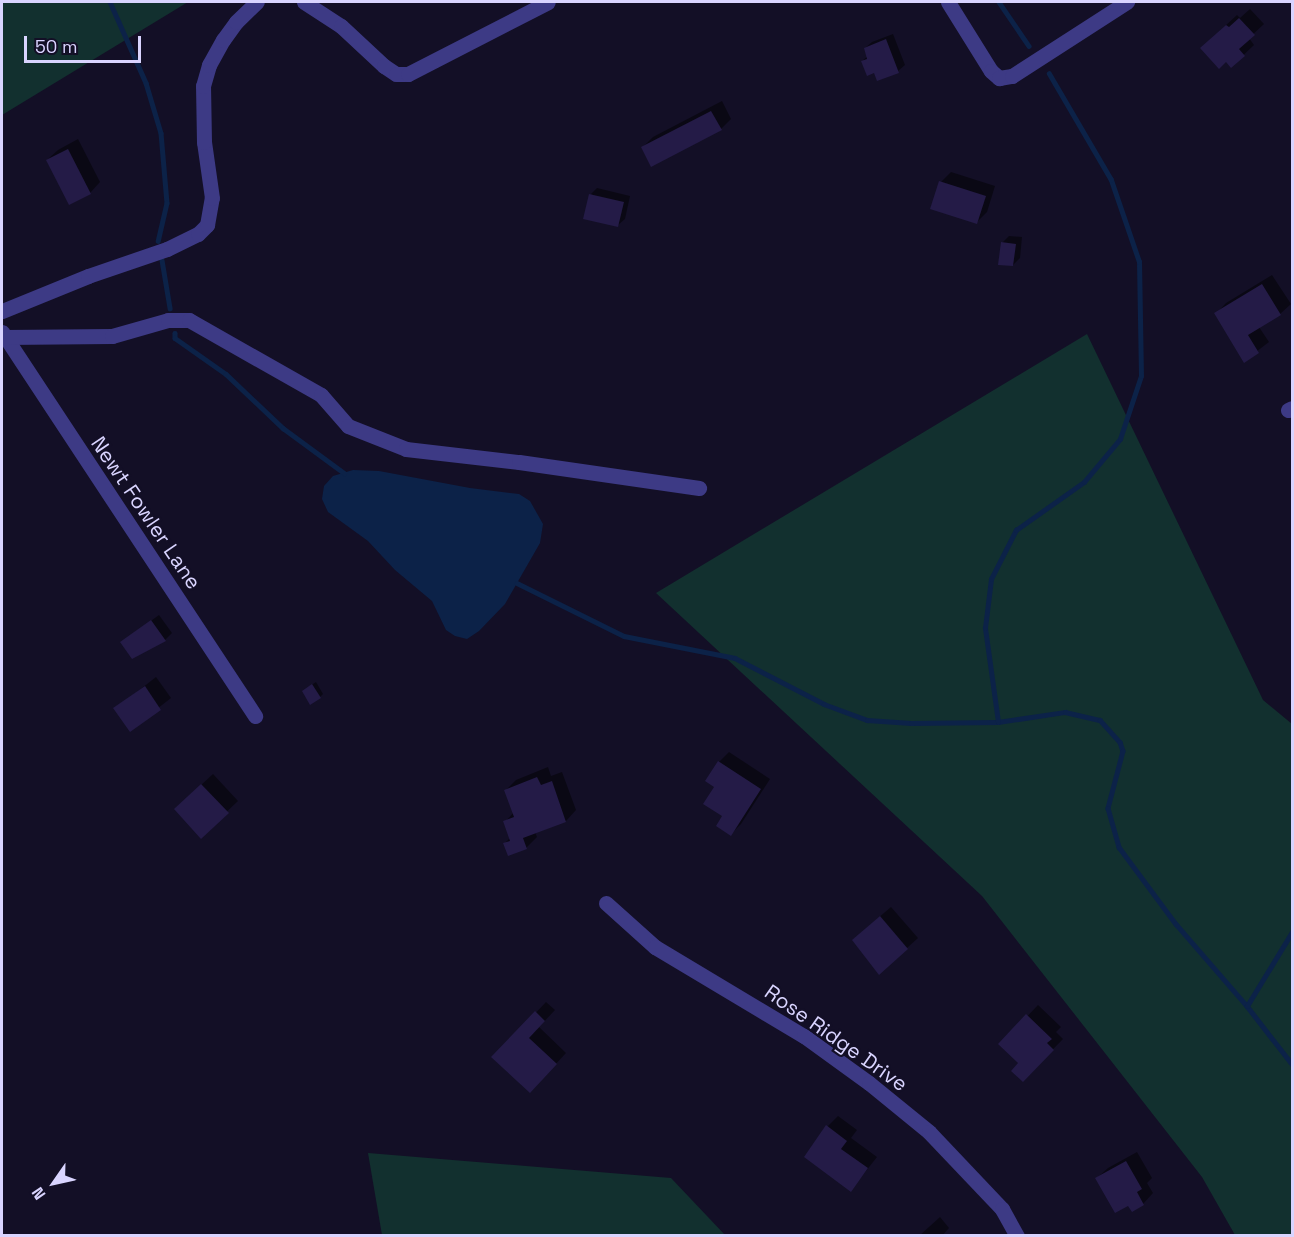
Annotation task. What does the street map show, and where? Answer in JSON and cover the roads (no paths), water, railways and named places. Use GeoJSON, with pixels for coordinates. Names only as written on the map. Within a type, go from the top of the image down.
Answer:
{"type":"FeatureCollection","features":[{"type":"Feature","properties":{"kind":"street"},"geometry":{"type":"LineString","coordinates":[[2,310],[88,276],[166,249],[198,234],[207,225],[212,198],[204,142],[203,86],[209,64],[223,40],[236,22],[257,2]]}},
{"type":"Feature","properties":{"kind":"street"},"geometry":{"type":"LineString","coordinates":[[304,2],[341,26],[370,55],[396,74],[408,74],[548,2]]}},
{"type":"Feature","properties":{"kind":"street"},"geometry":{"type":"LineString","coordinates":[[948,2],[991,71],[999,78],[1012,76],[1127,2]]}},
{"type":"Feature","properties":{"kind":"street"},"geometry":{"type":"LineString","coordinates":[[3,335],[112,336],[168,320],[189,321],[321,395],[348,426],[406,450],[519,462],[699,488]]}},
{"type":"Feature","properties":{"kind":"street","name":"Newt Fowler Lane"},"geometry":{"type":"LineString","coordinates":[[3,335],[255,716]]}},
{"type":"Feature","properties":{"kind":"street","name":"Rose Ridge Drive"},"geometry":{"type":"LineString","coordinates":[[606,903],[655,947],[804,1036],[869,1083],[929,1132],[1002,1209],[1017,1236]]}},
{"type":"Feature","properties":{"kind":"water"},"geometry":{"type":"Polygon","coordinates":[[[353,470],[379,471],[470,488],[519,494],[530,501],[543,524],[540,543],[505,604],[479,631],[467,639],[455,636],[446,630],[432,601],[395,570],[368,541],[328,512],[322,499],[324,486],[333,476],[353,470]]]}},
{"type":"Feature","properties":{"kind":"waterway"},"geometry":{"type":"LineString","coordinates":[[110,2],[146,83],[161,133],[167,203],[158,241]]}},
{"type":"Feature","properties":{"kind":"waterway"},"geometry":{"type":"LineString","coordinates":[[999,2],[1029,46]]}},
{"type":"Feature","properties":{"kind":"waterway"},"geometry":{"type":"LineString","coordinates":[[998,722],[985,628],[991,579],[1016,530],[1084,482],[1120,439],[1141,376],[1139,262],[1111,180],[1049,74]]}},
{"type":"Feature","properties":{"kind":"waterway"},"geometry":{"type":"LineString","coordinates":[[162,260],[170,308]]}},
{"type":"Feature","properties":{"kind":"waterway"},"geometry":{"type":"LineString","coordinates":[[175,333],[175,338],[226,374],[283,428],[344,473]]}},
{"type":"Feature","properties":{"kind":"waterway"},"geometry":{"type":"LineString","coordinates":[[517,583],[624,636],[735,658],[824,704],[867,720],[911,723],[998,722],[1065,712],[1100,720],[1120,742],[1123,751],[1108,808],[1119,847],[1176,924],[1247,1006],[1292,1064]]}},
{"type":"Feature","properties":{"kind":"waterway"},"geometry":{"type":"LineString","coordinates":[[1247,1006],[1292,932]]}}]}
